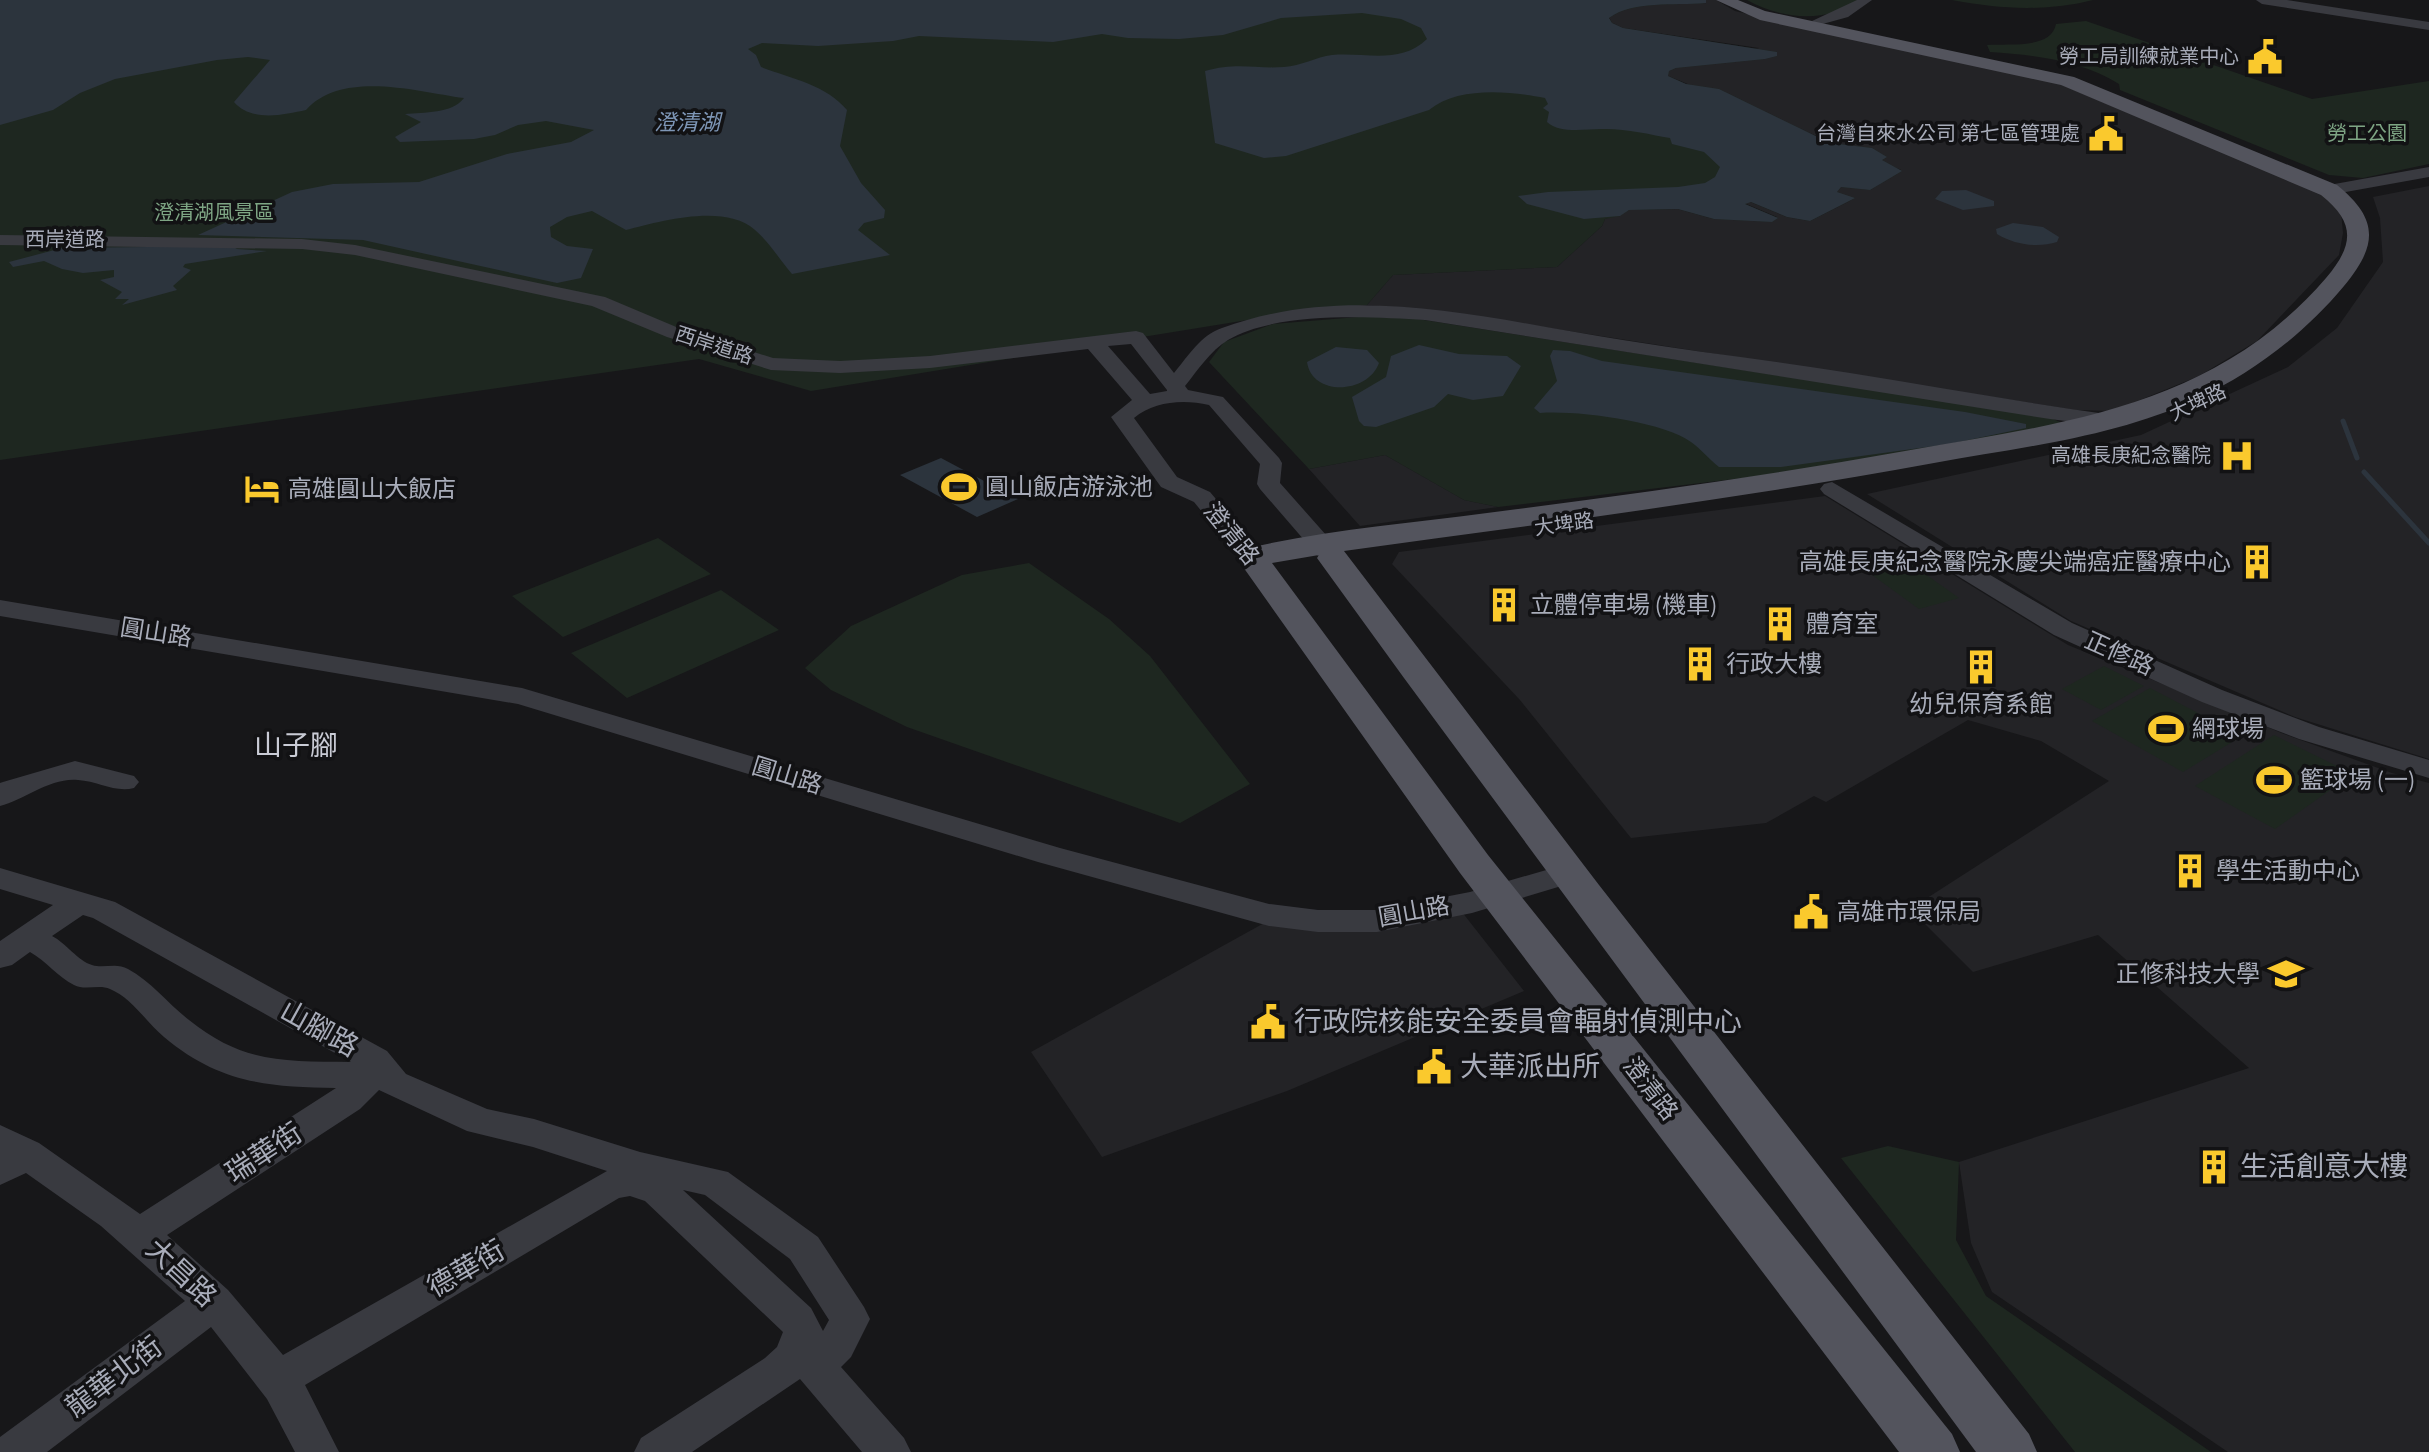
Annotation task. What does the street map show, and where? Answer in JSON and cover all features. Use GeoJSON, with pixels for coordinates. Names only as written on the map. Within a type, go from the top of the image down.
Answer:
{"type":"FeatureCollection","features":[{"type":"Feature","properties":{"kind":"main road","name":"大埤路"},"geometry":{"type":"LineString","coordinates":[[1257,564],[1829,475],[2113,421],[2164,403],[2255,356],[2321,301],[2353,258],[2361,240],[2357,219],[2338,189],[2067,81],[1760,15],[1724,0]]}},
{"type":"Feature","properties":{"kind":"main road","name":"大埤路"},"geometry":{"type":"LineString","coordinates":[[1328,551],[1832,489],[2131,431],[2173,416],[2273,367],[2323,326],[2358,287],[2374,261],[2374,217],[2338,189],[2083,79],[2035,65],[1773,13],[1739,0]]}},
{"type":"Feature","properties":{"kind":"main road"},"geometry":{"type":"LineString","coordinates":[[1328,551],[1445,704],[1567,874],[2009,1452]]}},
{"type":"Feature","properties":{"kind":"main road","name":"澄清路"},"geometry":{"type":"LineString","coordinates":[[1257,564],[1498,894],[1932,1452]]}},
{"type":"Feature","properties":{"kind":"street"},"geometry":{"type":"LineString","coordinates":[[1819,21],[1843,14],[1866,0]]}},
{"type":"Feature","properties":{"kind":"street"},"geometry":{"type":"LineString","coordinates":[[2262,0],[2429,26]]}},
{"type":"Feature","properties":{"kind":"street"},"geometry":{"type":"LineString","coordinates":[[2338,189],[2429,172]]}},
{"type":"Feature","properties":{"kind":"street","name":"西岸道路"},"geometry":{"type":"LineString","coordinates":[[0,240],[302,244],[424,263],[598,301],[674,333],[771,364],[840,367],[930,362],[1136,337],[1178,391]]}},
{"type":"Feature","properties":{"kind":"street","name":"大埤路"},"geometry":{"type":"LineString","coordinates":[[1178,391],[1207,347],[1225,333],[1296,317],[1375,311],[1473,323],[2113,421]]}},
{"type":"Feature","properties":{"kind":"street"},"geometry":{"type":"LineString","coordinates":[[1094,343],[1145,402],[1178,391],[1216,401],[1271,463],[1268,484],[1328,551]]}},
{"type":"Feature","properties":{"kind":"street","name":"澄清路"},"geometry":{"type":"LineString","coordinates":[[1145,402],[1128,410],[1122,417],[1169,482],[1202,497],[1257,564]]}},
{"type":"Feature","properties":{"kind":"street","name":"正修路"},"geometry":{"type":"LineString","coordinates":[[1832,489],[2075,635],[2212,696],[2309,733],[2429,769]]}},
{"type":"Feature","properties":{"kind":"street","name":"圓山路"},"geometry":{"type":"LineString","coordinates":[[0,608],[522,696],[1049,855],[1269,915],[1318,921],[1377,921],[1498,894],[1567,874]]}},
{"type":"Feature","properties":{"kind":"street"},"geometry":{"type":"LineString","coordinates":[[4,791],[75,770],[124,782]]}},
{"type":"Feature","properties":{"kind":"street","name":"山腳路"},"geometry":{"type":"LineString","coordinates":[[0,878],[104,910],[373,1068],[393,1083],[480,1121],[534,1133],[650,1179],[715,1182],[804,1248],[850,1319],[837,1345],[807,1357]]}},
{"type":"Feature","properties":{"kind":"street"},"geometry":{"type":"LineString","coordinates":[[14,948],[81,901]]}},
{"type":"Feature","properties":{"kind":"street"},"geometry":{"type":"LineString","coordinates":[[14,948],[45,946],[85,977],[115,976],[143,996],[177,1029],[228,1063],[285,1074],[373,1068]]}},
{"type":"Feature","properties":{"kind":"street","name":"瑞華街"},"geometry":{"type":"LineString","coordinates":[[139,1234],[347,1099],[373,1068]]}},
{"type":"Feature","properties":{"kind":"street","name":"大昌路"},"geometry":{"type":"LineString","coordinates":[[9,1154],[139,1234],[214,1302],[278,1379],[317,1452]]}},
{"type":"Feature","properties":{"kind":"street","name":"山腳路"},"geometry":{"type":"LineString","coordinates":[[650,1179],[797,1320],[803,1332],[807,1357],[889,1452]]}},
{"type":"Feature","properties":{"kind":"street","name":"德華街"},"geometry":{"type":"LineString","coordinates":[[278,1379],[610,1185],[650,1179]]}},
{"type":"Feature","properties":{"kind":"street","name":"龍華北街"},"geometry":{"type":"LineString","coordinates":[[14,1452],[214,1302]]}},
{"type":"Feature","properties":{"kind":"street"},"geometry":{"type":"LineString","coordinates":[[656,1452],[780,1371],[807,1357]]}},
{"type":"Feature","properties":{"kind":"shaded area"},"geometry":{"type":"Polygon","coordinates":[[[1706,0],[1716,0],[1735,11],[1752,15],[2045,78],[2328,196],[2341,212],[2343,233],[2339,255],[2257,341],[2199,376],[2113,411],[2076,410],[1447,312],[1367,305],[1393,275],[1557,267],[1602,226],[1605,219],[1629,210],[1678,209],[1714,219],[1777,217],[1744,203],[1751,202],[1787,217],[1810,221],[1853,199],[1836,192],[1841,186],[1870,190],[1901,170],[1668,76],[1668,71],[1676,68],[1759,48],[1623,28],[1612,23],[1609,17],[1621,7],[1636,4],[1706,3],[1706,0]]]}},
{"type":"Feature","properties":{"kind":"shaded area","name":"高雄長庚紀念醫院"},"geometry":{"type":"Polygon","coordinates":[[[2429,186],[2429,759],[2295,717],[2071,621],[1867,494],[2141,435],[2288,367],[2337,328],[2383,262],[2380,218],[2373,197],[2429,186]]]}},
{"type":"Feature","properties":{"kind":"shaded area"},"geometry":{"type":"Polygon","coordinates":[[[1385,455],[1464,500],[1498,507],[1360,526],[1309,469],[1385,455]]]}},
{"type":"Feature","properties":{"kind":"shaded area","name":"正修科技大學"},"geometry":{"type":"Polygon","coordinates":[[[1825,496],[2068,645],[2284,734],[2429,783],[2429,1452],[2228,1452],[1992,1292],[1971,1243],[1959,1162],[2249,1068],[2098,935],[1973,972],[1910,909],[2109,781],[2041,741],[1968,720],[1826,802],[1814,796],[1766,823],[1631,838],[1520,700],[1392,564],[1399,552],[1825,496]]]}},
{"type":"Feature","properties":{"kind":"shaded area","name":"行政院核能安全委員會輻射偵測中心"},"geometry":{"type":"Polygon","coordinates":[[[1462,912],[1524,991],[1287,1091],[1102,1157],[1031,1052],[1266,922],[1462,912]]]}},
{"type":"Feature","properties":{"kind":"green space","name":"澄清湖風景區"},"geometry":{"type":"Polygon","coordinates":[[[0,0],[1706,0],[1706,3],[1630,8],[1609,18],[1623,28],[1777,52],[1777,56],[1765,59],[1676,68],[1669,71],[1668,76],[1686,84],[1719,89],[1830,143],[1872,148],[1887,157],[1882,160],[1902,171],[1870,190],[1841,187],[1837,192],[1855,198],[1810,221],[1787,217],[1751,202],[1745,204],[1778,218],[1772,222],[1714,219],[1678,209],[1629,210],[1620,216],[1605,219],[1602,226],[1557,267],[1393,275],[1367,305],[1290,313],[811,391],[699,359],[0,460],[0,0]]]}},
{"type":"Feature","properties":{"kind":"green space"},"geometry":{"type":"Polygon","coordinates":[[[1747,0],[1859,0],[1833,13],[1803,16],[1774,11],[1747,0]]]}},
{"type":"Feature","properties":{"kind":"green space"},"geometry":{"type":"Polygon","coordinates":[[[1952,0],[2093,0],[2022,8],[1952,0]]]}},
{"type":"Feature","properties":{"kind":"green space","name":"勞工公園"},"geometry":{"type":"Polygon","coordinates":[[[2086,21],[2312,99],[2429,81],[2429,164],[2363,178],[2329,175],[2120,90],[2119,84],[2089,69],[2040,57],[1990,52],[1987,45],[2038,42],[2052,32],[2056,24],[2086,21]]]}},
{"type":"Feature","properties":{"kind":"green space"},"geometry":{"type":"Polygon","coordinates":[[[1370,316],[1411,318],[2051,418],[2062,423],[2057,429],[1768,475],[1498,507],[1464,500],[1385,455],[1309,469],[1209,362],[1224,342],[1273,324],[1370,316]]]}},
{"type":"Feature","properties":{"kind":"green space"},"geometry":{"type":"Polygon","coordinates":[[[658,538],[711,574],[563,637],[512,596],[658,538]]]}},
{"type":"Feature","properties":{"kind":"green space"},"geometry":{"type":"Polygon","coordinates":[[[1890,549],[1959,598],[1919,609],[1850,559],[1890,549]]]}},
{"type":"Feature","properties":{"kind":"green space"},"geometry":{"type":"Polygon","coordinates":[[[1029,563],[1109,619],[1150,656],[1250,784],[1180,823],[907,727],[831,690],[805,668],[851,626],[962,575],[1029,563]]]}},
{"type":"Feature","properties":{"kind":"green space"},"geometry":{"type":"Polygon","coordinates":[[[721,590],[779,630],[627,698],[571,653],[721,590]]]}},
{"type":"Feature","properties":{"kind":"green space","name":"網球場"},"geometry":{"type":"Polygon","coordinates":[[[2104,666],[2144,686],[2101,710],[2062,689],[2104,666]]]}},
{"type":"Feature","properties":{"kind":"green space","name":"網球場"},"geometry":{"type":"Polygon","coordinates":[[[2150,688],[2242,736],[2183,772],[2092,721],[2150,688]]]}},
{"type":"Feature","properties":{"kind":"green space","name":"籃球場 (一)"},"geometry":{"type":"Polygon","coordinates":[[[2274,735],[2353,774],[2275,829],[2195,786],[2274,735]]]}},
{"type":"Feature","properties":{"kind":"green space"},"geometry":{"type":"Polygon","coordinates":[[[1888,1146],[1959,1162],[1956,1240],[1986,1296],[2211,1452],[2075,1452],[1841,1158],[1888,1146]]]}},
{"type":"Feature","properties":{"kind":"water","name":"澄清湖"},"geometry":{"type":"Polygon","coordinates":[[[0,0],[1706,0],[1706,3],[1630,8],[1609,18],[1623,28],[1777,52],[1777,56],[1765,59],[1676,68],[1669,71],[1668,76],[1686,84],[1719,89],[1830,143],[1872,148],[1887,157],[1882,160],[1902,171],[1870,190],[1841,187],[1837,192],[1855,198],[1810,221],[1787,217],[1751,202],[1745,204],[1778,218],[1772,222],[1714,219],[1678,209],[1629,210],[1620,216],[1584,219],[1527,204],[1518,196],[1678,187],[1705,183],[1715,177],[1720,167],[1704,152],[1672,144],[1670,138],[1618,129],[1573,130],[1552,126],[1547,122],[1549,112],[1543,108],[1548,104],[1545,98],[1501,92],[1454,97],[1429,110],[1286,156],[1264,158],[1215,143],[1205,71],[1236,66],[1290,66],[1332,55],[1394,55],[1417,47],[1427,39],[1421,28],[1401,19],[1362,13],[1281,18],[1223,35],[1179,39],[1102,34],[1053,42],[919,36],[893,41],[818,46],[762,43],[748,49],[756,55],[761,67],[819,88],[847,110],[840,146],[861,183],[885,210],[884,218],[864,223],[858,230],[890,255],[792,274],[755,230],[727,217],[692,216],[626,230],[592,211],[567,217],[550,227],[551,237],[567,246],[593,249],[581,278],[557,283],[363,240],[198,235],[292,192],[333,184],[419,182],[507,154],[571,142],[594,130],[546,121],[518,125],[495,135],[474,139],[400,142],[395,137],[421,122],[405,114],[445,110],[464,98],[382,86],[340,90],[321,97],[306,110],[258,115],[234,102],[270,60],[248,57],[115,79],[80,93],[53,110],[0,125],[0,0]]]}},
{"type":"Feature","properties":{"kind":"water"},"geometry":{"type":"Polygon","coordinates":[[[1966,190],[1994,201],[1994,206],[1963,210],[1935,199],[1942,191],[1966,190]]]}},
{"type":"Feature","properties":{"kind":"water"},"geometry":{"type":"Polygon","coordinates":[[[2013,223],[2043,227],[2059,237],[2057,242],[2034,245],[2011,241],[1997,234],[1996,229],[2013,223]]]}},
{"type":"Feature","properties":{"kind":"water"},"geometry":{"type":"Polygon","coordinates":[[[232,246],[267,251],[185,264],[183,267],[191,270],[173,286],[177,290],[122,305],[129,299],[115,299],[122,292],[100,280],[114,277],[114,270],[83,273],[44,261],[13,267],[9,262],[62,248],[232,246]]]}},
{"type":"Feature","properties":{"kind":"water"},"geometry":{"type":"Polygon","coordinates":[[[1419,345],[1459,354],[1507,356],[1521,366],[1503,396],[1473,400],[1448,394],[1434,407],[1376,427],[1364,426],[1359,421],[1352,397],[1386,377],[1391,356],[1419,345]]]}},
{"type":"Feature","properties":{"kind":"water"},"geometry":{"type":"Polygon","coordinates":[[[1336,347],[1367,350],[1379,363],[1364,381],[1353,386],[1329,386],[1311,373],[1307,362],[1336,347]]]}},
{"type":"Feature","properties":{"kind":"water"},"geometry":{"type":"Polygon","coordinates":[[[1553,350],[1570,351],[1602,361],[1965,412],[2026,424],[2026,428],[1949,444],[1781,467],[1719,467],[1691,442],[1660,428],[1596,415],[1540,413],[1534,408],[1557,381],[1550,356],[1553,350]]]}},
{"type":"Feature","properties":{"kind":"water","name":"圓山飯店游泳池"},"geometry":{"type":"Polygon","coordinates":[[[941,458],[1018,499],[977,517],[900,475],[941,458]]]}},
{"type":"Feature","properties":{"kind":"waterway"},"geometry":{"type":"LineString","coordinates":[[2343,421],[2357,458]]}},
{"type":"Feature","properties":{"kind":"waterway"},"geometry":{"type":"LineString","coordinates":[[2364,472],[2429,543]]}},
{"type":"Feature","properties":{"kind":"place","name":"勞工局訓練就業中心"},"geometry":{"type":"Point","coordinates":[2265,57]}},
{"type":"Feature","properties":{"kind":"place","name":"台灣自來水公司 第七區管理處"},"geometry":{"type":"Point","coordinates":[2106,134]}},
{"type":"Feature","properties":{"kind":"place","name":"高雄長庚紀念醫院"},"geometry":{"type":"Point","coordinates":[2237,456]}},
{"type":"Feature","properties":{"kind":"place","name":"圓山飯店游泳池"},"geometry":{"type":"Point","coordinates":[959,487]}},
{"type":"Feature","properties":{"kind":"place","name":"高雄圓山大飯店"},"geometry":{"type":"Point","coordinates":[262,489]}},
{"type":"Feature","properties":{"kind":"place","name":"高雄長庚紀念醫院永慶尖端癌症醫療中心"},"geometry":{"type":"Point","coordinates":[2257,562]}},
{"type":"Feature","properties":{"kind":"place","name":"立體停車場 (機車)"},"geometry":{"type":"Point","coordinates":[1504,605]}},
{"type":"Feature","properties":{"kind":"place","name":"體育室"},"geometry":{"type":"Point","coordinates":[1780,624]}},
{"type":"Feature","properties":{"kind":"place","name":"行政大樓"},"geometry":{"type":"Point","coordinates":[1700,664]}},
{"type":"Feature","properties":{"kind":"place","name":"幼兒保育系館"},"geometry":{"type":"Point","coordinates":[1981,667]}},
{"type":"Feature","properties":{"kind":"place","name":"網球場"},"geometry":{"type":"Point","coordinates":[2166,729]}},
{"type":"Feature","properties":{"kind":"place","name":"籃球場 (一)"},"geometry":{"type":"Point","coordinates":[2274,780]}},
{"type":"Feature","properties":{"kind":"place","name":"學生活動中心"},"geometry":{"type":"Point","coordinates":[2190,871]}},
{"type":"Feature","properties":{"kind":"place","name":"高雄市環保局"},"geometry":{"type":"Point","coordinates":[1811,912]}},
{"type":"Feature","properties":{"kind":"place","name":"正修科技大學"},"geometry":{"type":"Point","coordinates":[2286,974]}},
{"type":"Feature","properties":{"kind":"place","name":"行政院核能安全委員會輻射偵測中心"},"geometry":{"type":"Point","coordinates":[1268,1022]}},
{"type":"Feature","properties":{"kind":"place","name":"大華派出所"},"geometry":{"type":"Point","coordinates":[1434,1067]}},
{"type":"Feature","properties":{"kind":"place","name":"生活創意大樓"},"geometry":{"type":"Point","coordinates":[2214,1167]}},
{"type":"Feature","properties":{"kind":"district","name":"山子腳"},"geometry":{"type":"Point","coordinates":[296,746]}}]}
